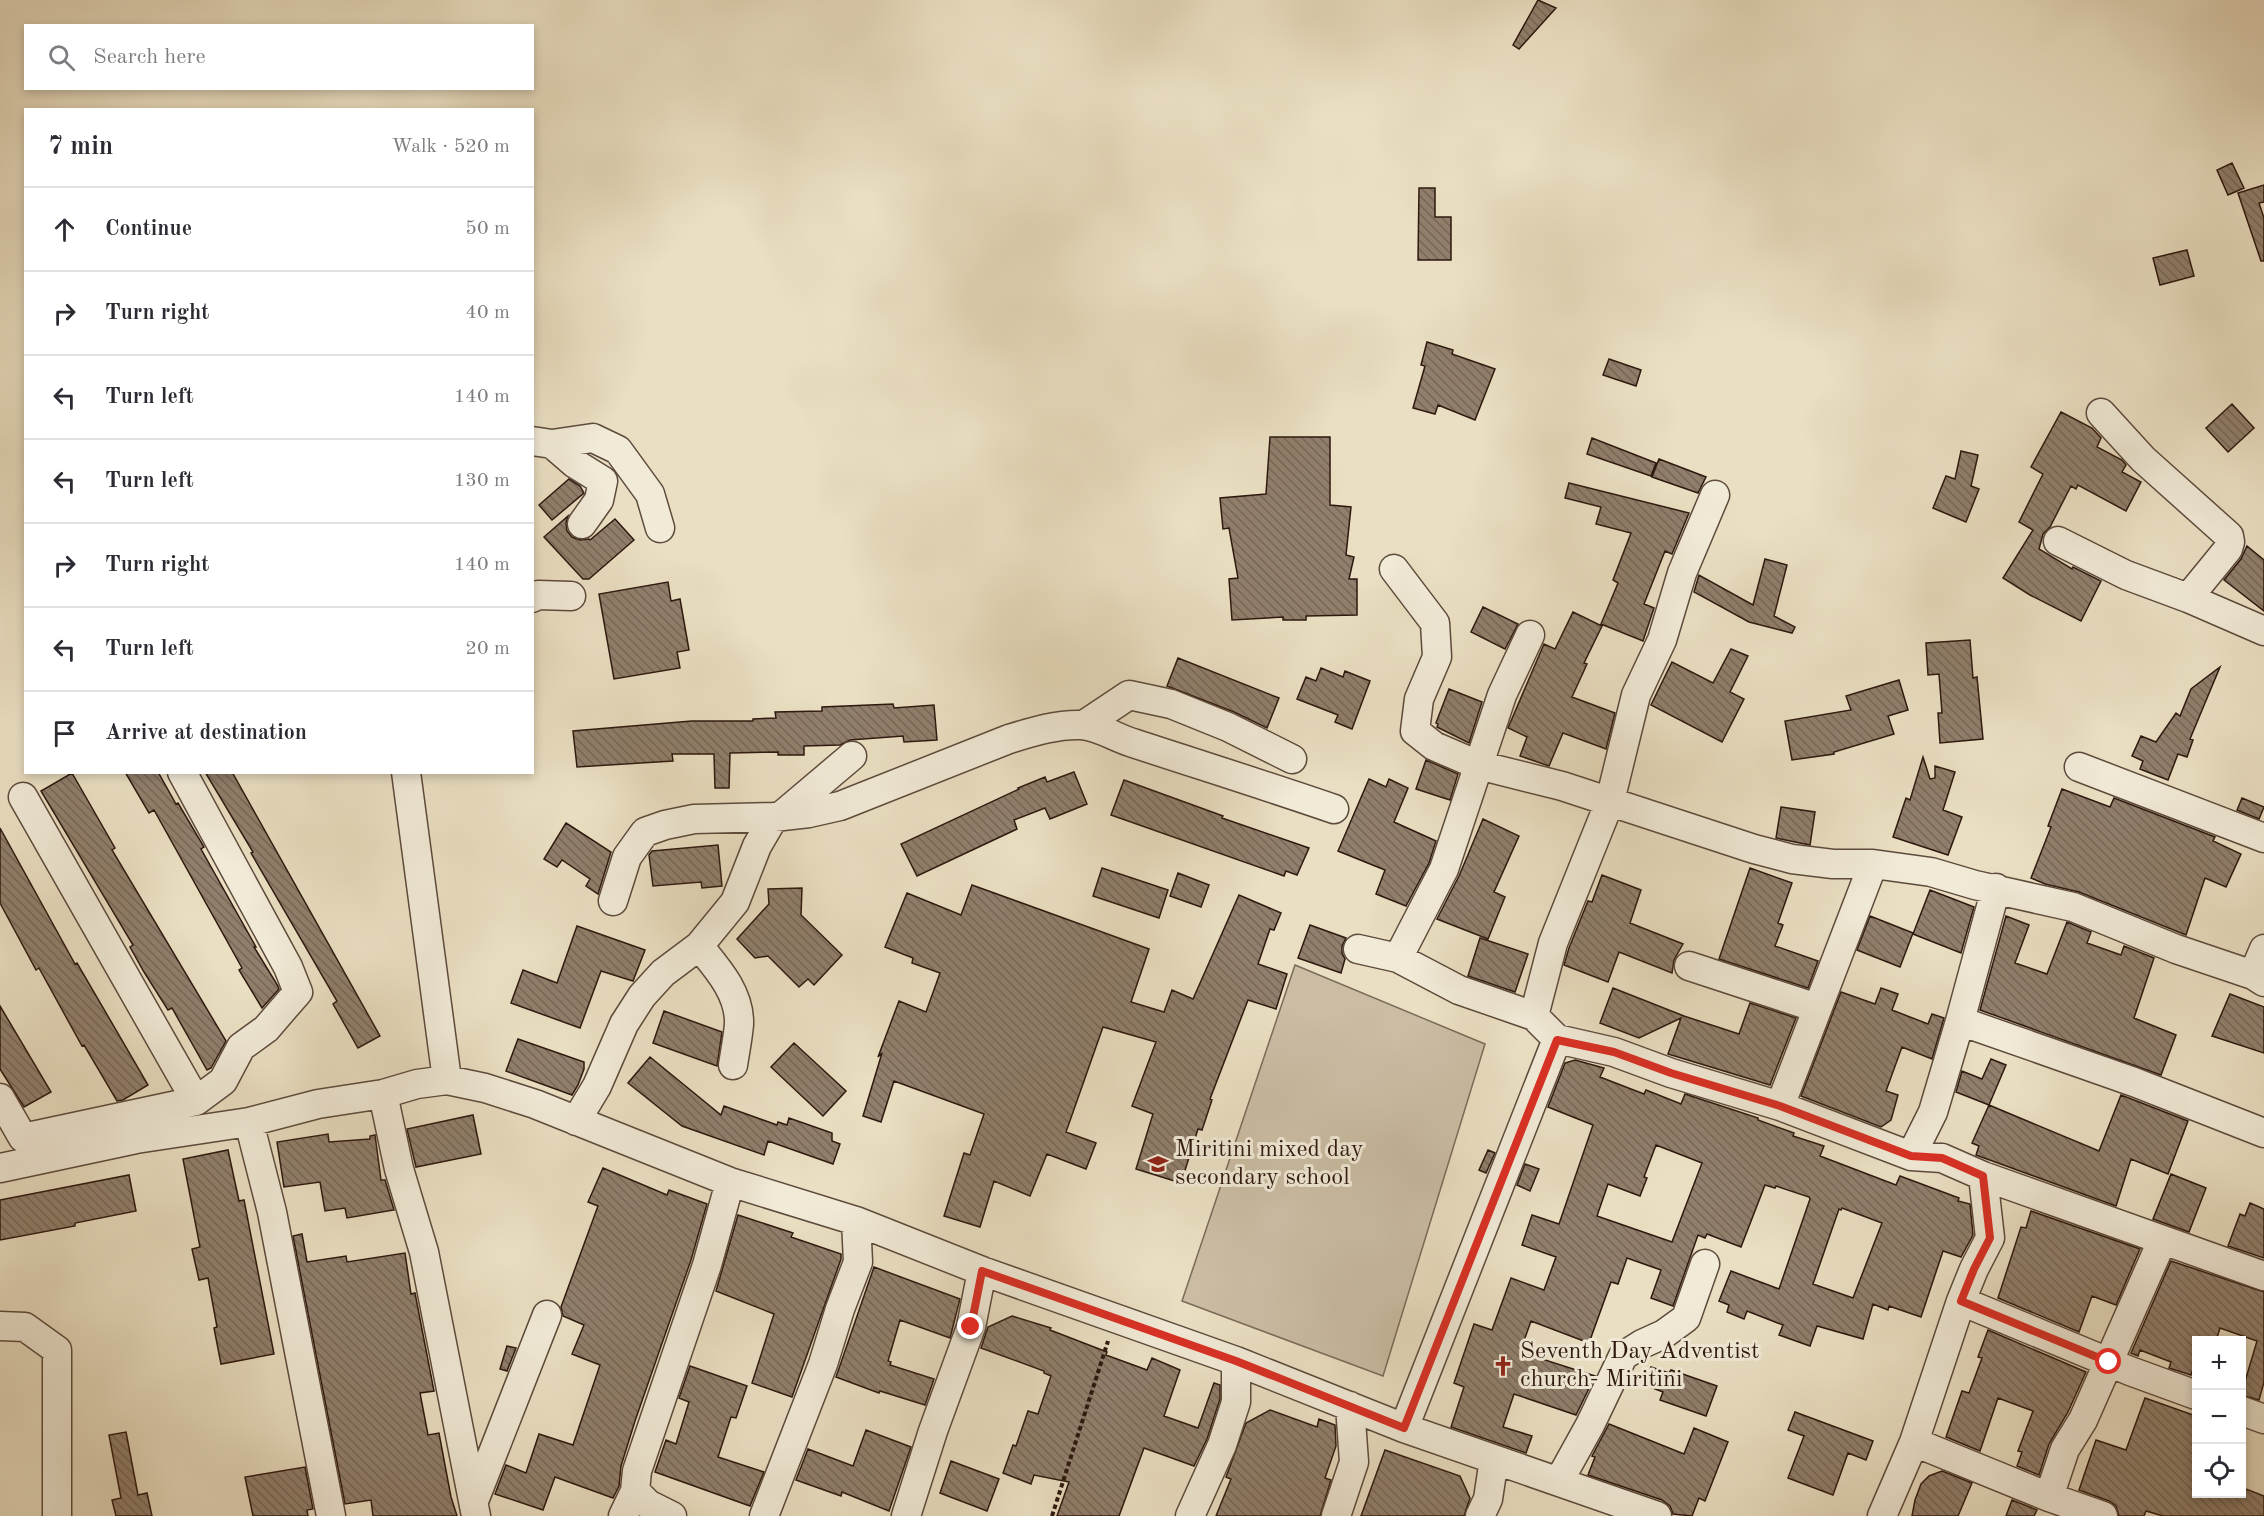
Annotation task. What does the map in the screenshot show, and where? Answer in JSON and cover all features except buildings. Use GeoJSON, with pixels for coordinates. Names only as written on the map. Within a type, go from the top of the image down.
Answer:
{"type":"FeatureCollection","features":[{"type":"Feature","properties":{"kind":"street"},"geometry":{"type":"LineString","coordinates":[[2101,413],[2143,459],[2229,536],[2228,549],[2188,598]]}},
{"type":"Feature","properties":{"kind":"street"},"geometry":{"type":"LineString","coordinates":[[542,442],[593,438],[618,450],[650,494],[660,528]]}},
{"type":"Feature","properties":{"kind":"street"},"geometry":{"type":"LineString","coordinates":[[542,442],[603,481],[599,500],[582,524]]}},
{"type":"Feature","properties":{"kind":"street"},"geometry":{"type":"LineString","coordinates":[[1534,1016],[1553,943],[1610,801],[1636,695],[1662,640],[1682,573],[1715,495]]}},
{"type":"Feature","properties":{"kind":"street"},"geometry":{"type":"LineString","coordinates":[[2058,541],[2126,575],[2188,598],[2264,631]]}},
{"type":"Feature","properties":{"kind":"street"},"geometry":{"type":"LineString","coordinates":[[1394,568],[1435,623],[1437,657],[1419,699],[1415,731],[1434,746],[1478,765],[1562,786],[1754,849],[1792,859],[1833,864],[1873,864],[1931,872],[1975,885],[2073,907],[2176,949],[2259,979],[2264,949]]}},
{"type":"Feature","properties":{"kind":"street"},"geometry":{"type":"LineString","coordinates":[[534,597],[571,596]]}},
{"type":"Feature","properties":{"kind":"street"},"geometry":{"type":"LineString","coordinates":[[1398,958],[1444,869],[1502,695],[1530,635]]}},
{"type":"Feature","properties":{"kind":"street"},"geometry":{"type":"LineString","coordinates":[[1084,725],[1129,695],[1180,708],[1228,727],[1293,759]]}},
{"type":"Feature","properties":{"kind":"street"},"geometry":{"type":"LineString","coordinates":[[613,901],[627,857],[645,832],[694,819],[778,817],[840,806],[1037,730],[1084,725],[1334,809]]}},
{"type":"Feature","properties":{"kind":"street"},"geometry":{"type":"LineString","coordinates":[[576,1121],[597,1086],[624,1024],[642,996],[663,973],[699,946],[735,902],[757,846],[778,817],[852,756]]}},
{"type":"Feature","properties":{"kind":"street"},"geometry":{"type":"LineString","coordinates":[[2079,767],[2264,838]]}},
{"type":"Feature","properties":{"kind":"street"},"geometry":{"type":"LineString","coordinates":[[0,1168],[136,1126],[196,1101],[223,1081],[241,1047],[266,1029],[298,992],[288,967],[184,774]]}},
{"type":"Feature","properties":{"kind":"street"},"geometry":{"type":"LineString","coordinates":[[405,774],[447,1080]]}},
{"type":"Feature","properties":{"kind":"street"},"geometry":{"type":"LineString","coordinates":[[23,797],[196,1101]]}},
{"type":"Feature","properties":{"kind":"street"},"geometry":{"type":"LineString","coordinates":[[1780,1106],[1873,864]]}},
{"type":"Feature","properties":{"kind":"street"},"geometry":{"type":"LineString","coordinates":[[1911,1156],[1933,1112],[1996,888]]}},
{"type":"Feature","properties":{"kind":"street"},"geometry":{"type":"LineString","coordinates":[[699,946],[726,978],[738,1011],[739,1023],[733,1065]]}},
{"type":"Feature","properties":{"kind":"street"},"geometry":{"type":"LineString","coordinates":[[1358,949],[1398,958],[1459,990],[1534,1016],[1557,1040],[1614,1052],[1671,1073],[1780,1106],[1911,1156],[1942,1158],[1983,1176],[2264,1276]]}},
{"type":"Feature","properties":{"kind":"street"},"geometry":{"type":"LineString","coordinates":[[1689,966],[1817,1008]]}},
{"type":"Feature","properties":{"kind":"street"},"geometry":{"type":"LineString","coordinates":[[1960,1021],[2134,1082],[2264,1133]]}},
{"type":"Feature","properties":{"kind":"street"},"geometry":{"type":"LineString","coordinates":[[1404,1428],[1557,1040]]}},
{"type":"Feature","properties":{"kind":"street"},"geometry":{"type":"LineString","coordinates":[[0,1098],[23,1138],[136,1126],[249,1122],[318,1104],[383,1094],[417,1084],[447,1080],[495,1091],[535,1104],[730,1182],[856,1221],[982,1271],[1236,1361],[1404,1428],[1657,1516]]}},
{"type":"Feature","properties":{"kind":"street"},"geometry":{"type":"LineString","coordinates":[[383,1094],[399,1169],[424,1252],[475,1509]]}},
{"type":"Feature","properties":{"kind":"street"},"geometry":{"type":"LineString","coordinates":[[249,1122],[272,1212],[331,1516]]}},
{"type":"Feature","properties":{"kind":"street"},"geometry":{"type":"LineString","coordinates":[[1882,1516],[1914,1442],[1961,1301],[1990,1238],[1983,1176]]}},
{"type":"Feature","properties":{"kind":"street"},"geometry":{"type":"LineString","coordinates":[[672,1516],[648,1504],[629,1504],[637,1471],[707,1265],[730,1182]]}},
{"type":"Feature","properties":{"kind":"street"},"geometry":{"type":"LineString","coordinates":[[764,1516],[823,1364],[858,1262],[856,1221]]}},
{"type":"Feature","properties":{"kind":"street"},"geometry":{"type":"LineString","coordinates":[[2049,1497],[2065,1449],[2083,1420],[2162,1241]]}},
{"type":"Feature","properties":{"kind":"street"},"geometry":{"type":"LineString","coordinates":[[1559,1481],[1590,1425],[1623,1356],[1664,1334],[1686,1318],[1705,1264]]}},
{"type":"Feature","properties":{"kind":"street"},"geometry":{"type":"LineString","coordinates":[[906,1516],[933,1431],[971,1327],[982,1271]]}},
{"type":"Feature","properties":{"kind":"street"},"geometry":{"type":"LineString","coordinates":[[1961,1301],[2192,1393]]}},
{"type":"Feature","properties":{"kind":"street"},"geometry":{"type":"LineString","coordinates":[[475,1509],[547,1315]]}},
{"type":"Feature","properties":{"kind":"street"},"geometry":{"type":"LineString","coordinates":[[0,1326],[25,1327],[57,1350],[57,1516]]}},
{"type":"Feature","properties":{"kind":"street"},"geometry":{"type":"LineString","coordinates":[[1190,1516],[1222,1445],[1236,1402],[1236,1361]]}},
{"type":"Feature","properties":{"kind":"street"},"geometry":{"type":"LineString","coordinates":[[1336,1516],[1354,1462],[1350,1406]]}},
{"type":"Feature","properties":{"kind":"street"},"geometry":{"type":"LineString","coordinates":[[2246,1413],[2264,1419]]}},
{"type":"Feature","properties":{"kind":"street"},"geometry":{"type":"LineString","coordinates":[[1914,1442],[2049,1497],[2103,1516]]}},
{"type":"Feature","properties":{"kind":"street"},"geometry":{"type":"LineString","coordinates":[[1480,1516],[1488,1499],[1494,1459]]}},
{"type":"Feature","properties":{"kind":"path"},"geometry":{"type":"LineString","coordinates":[[1052,1516],[1115,1317]]}},
{"type":"Feature","properties":{"kind":"shaded area"},"geometry":{"type":"Polygon","coordinates":[[[1295,965],[1485,1044],[1383,1376],[1182,1301],[1295,965]]]}},
{"type":"Feature","properties":{"kind":"place","name":"Miritini mixed day secondary school"},"geometry":{"type":"Point","coordinates":[1158,1164]}},
{"type":"Feature","properties":{"kind":"place","name":"Seventh Day Adventist church- Miritini"},"geometry":{"type":"Point","coordinates":[1503,1366]}},
{"type":"Feature","properties":{"kind":"route"},"geometry":{"type":"LineString","coordinates":[[971,1327],[982,1271],[1236,1361],[1404,1428],[1557,1040],[1614,1052],[1671,1073],[1780,1106],[1911,1156],[1942,1158],[1983,1176],[1988,1202],[1990,1238],[1961,1301],[2109,1362]]}}]}
